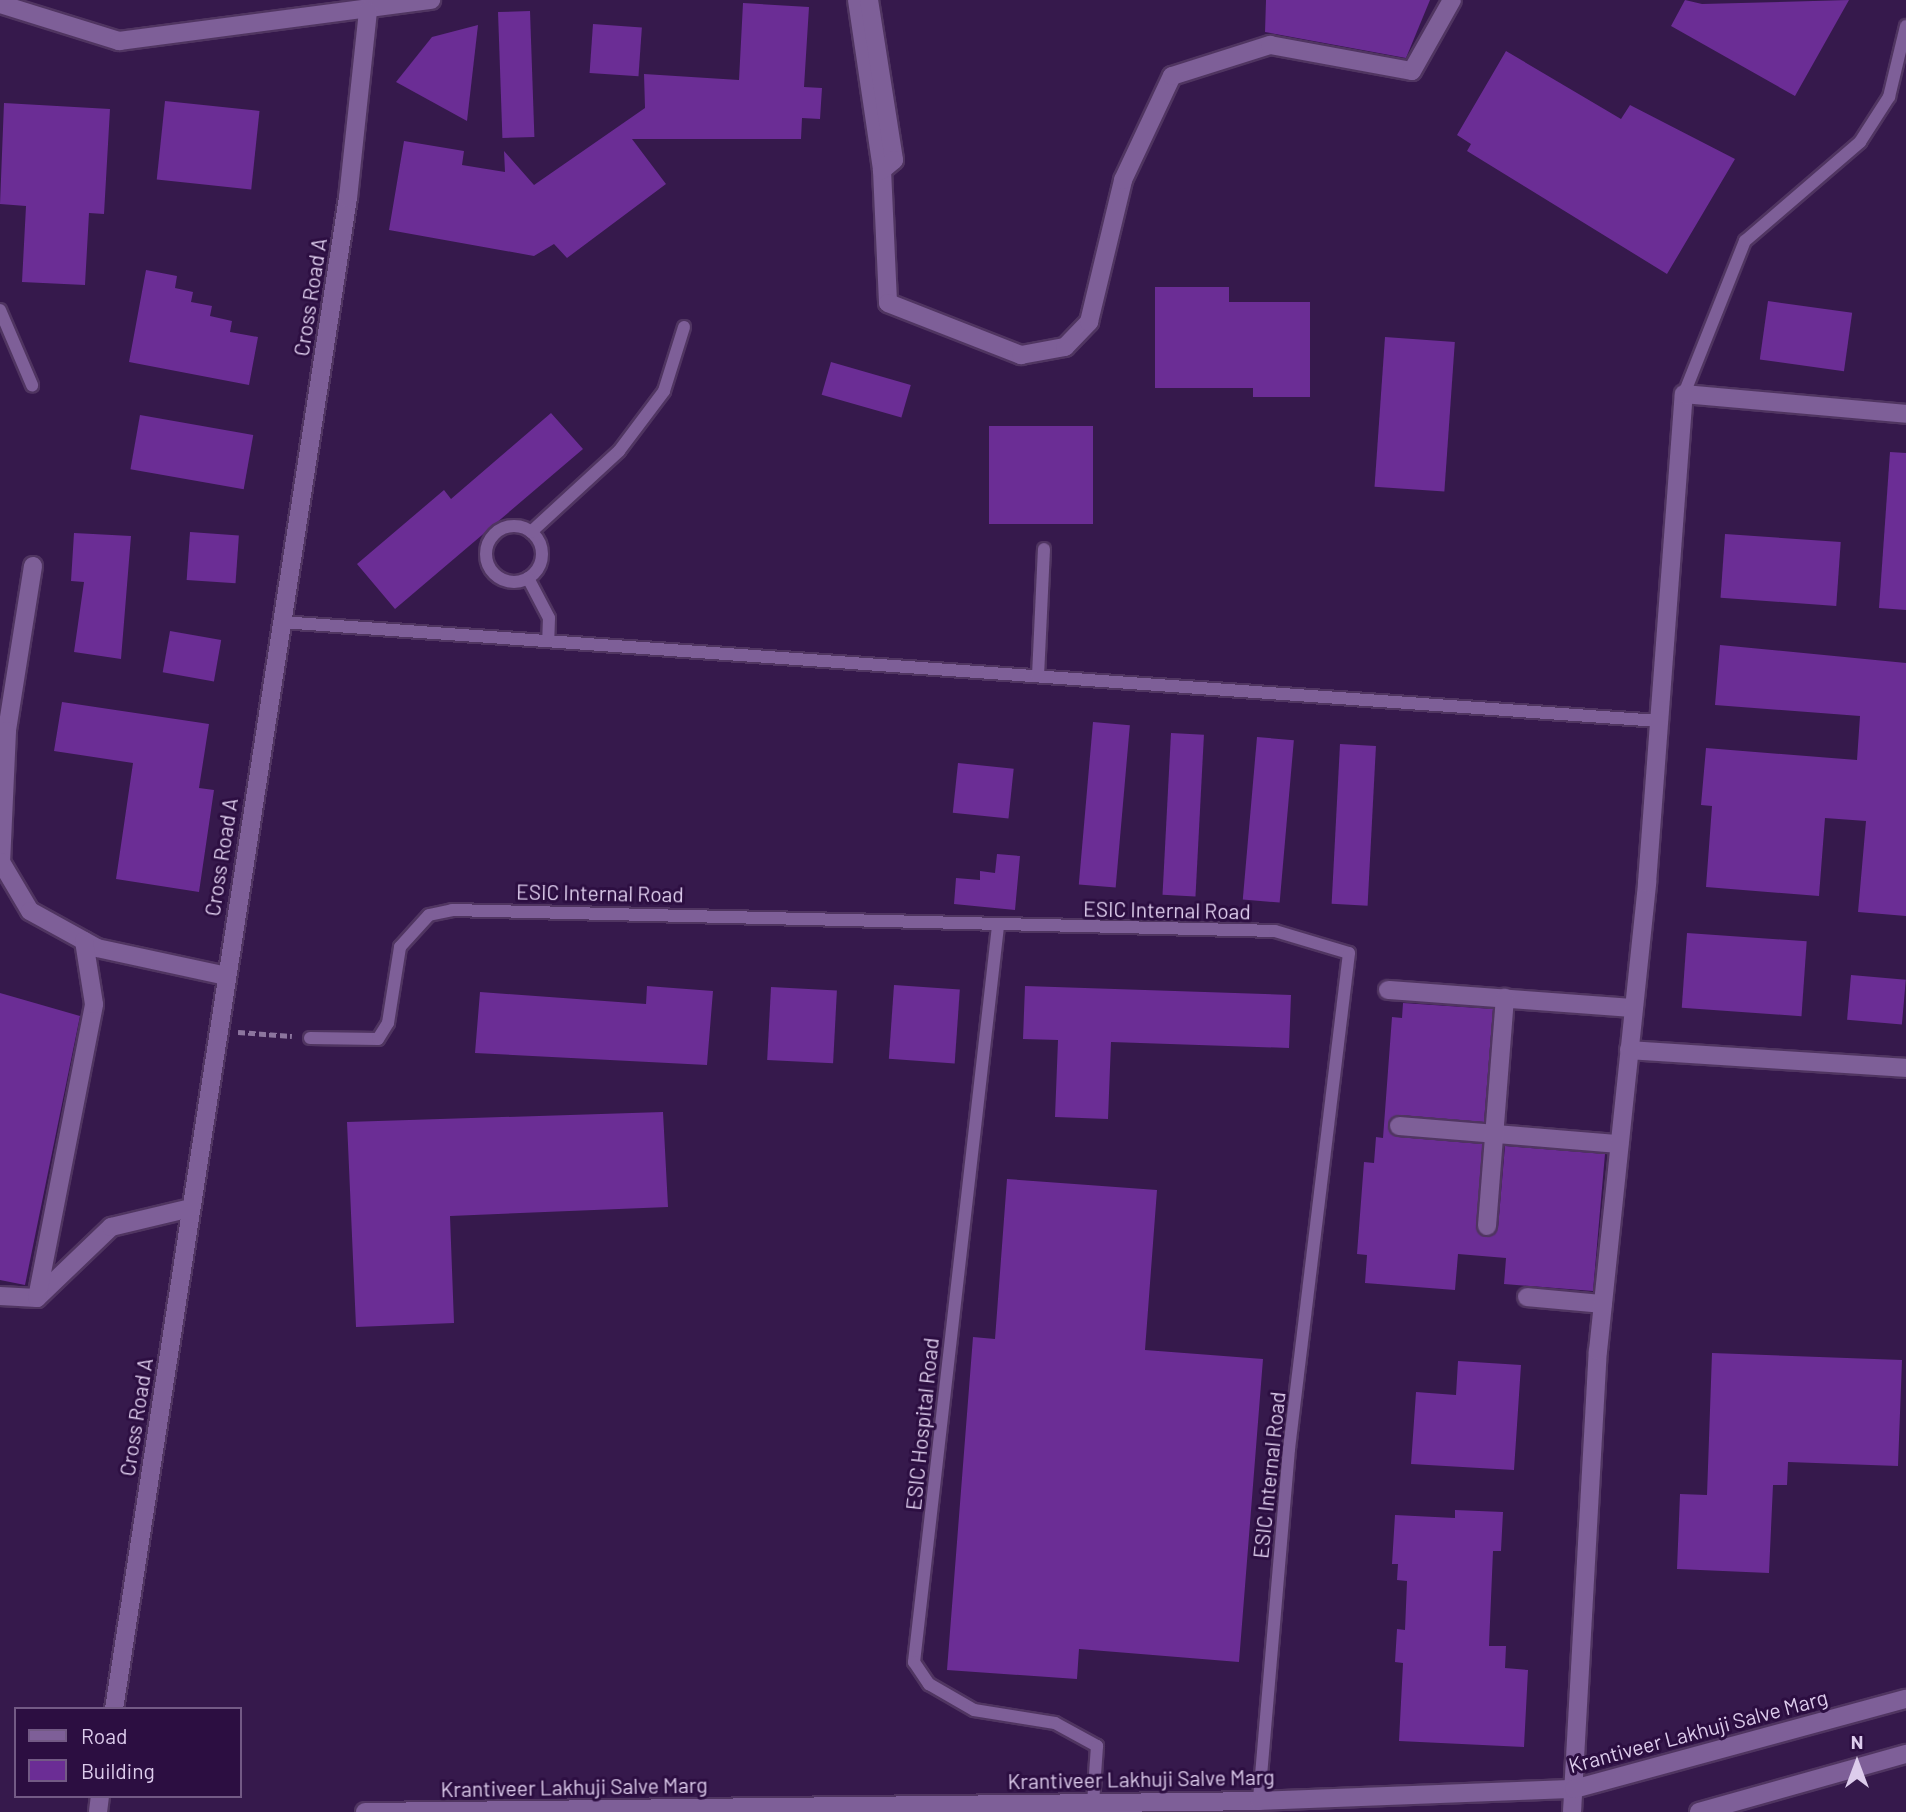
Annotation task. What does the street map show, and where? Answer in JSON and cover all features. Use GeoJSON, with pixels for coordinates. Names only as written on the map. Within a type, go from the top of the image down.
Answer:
{"type":"FeatureCollection","features":[{"type":"Feature","properties":{"kind":"street"},"geometry":{"type":"LineString","coordinates":[[0,4],[119,41],[368,6],[431,0]]}},
{"type":"Feature","properties":{"kind":"street"},"geometry":{"type":"LineString","coordinates":[[857,0],[882,170],[892,307],[1013,352],[1052,352],[1089,322],[1123,180],[1172,76],[1270,45],[1412,71],[1452,0]]}},
{"type":"Feature","properties":{"kind":"street"},"geometry":{"type":"LineString","coordinates":[[869,0],[894,155],[893,167],[882,170]]}},
{"type":"Feature","properties":{"kind":"street","name":"Cross Road A"},"geometry":{"type":"LineString","coordinates":[[114,1707],[348,198],[368,6]]}},
{"type":"Feature","properties":{"kind":"street"},"geometry":{"type":"LineString","coordinates":[[1572,1812],[1602,1304],[1629,1050],[1659,721],[1684,394],[1906,414]]}},
{"type":"Feature","properties":{"kind":"street"},"geometry":{"type":"LineString","coordinates":[[33,566],[7,731],[0,862],[30,911],[84,941],[158,965],[226,976]]}},
{"type":"Feature","properties":{"kind":"street"},"geometry":{"type":"LineString","coordinates":[[37,1298],[94,1004],[84,941]]}},
{"type":"Feature","properties":{"kind":"street"},"geometry":{"type":"LineString","coordinates":[[1388,990],[1633,1008]]}},
{"type":"Feature","properties":{"kind":"street"},"geometry":{"type":"LineString","coordinates":[[1487,1226],[1505,999]]}},
{"type":"Feature","properties":{"kind":"street"},"geometry":{"type":"LineString","coordinates":[[1629,1050],[1906,1068]]}},
{"type":"Feature","properties":{"kind":"street"},"geometry":{"type":"LineString","coordinates":[[1399,1126],[1619,1144]]}},
{"type":"Feature","properties":{"kind":"street"},"geometry":{"type":"LineString","coordinates":[[0,1296],[37,1298],[111,1227],[191,1208]]}},
{"type":"Feature","properties":{"kind":"street"},"geometry":{"type":"LineString","coordinates":[[1527,1297],[1602,1304]]}},
{"type":"Feature","properties":{"kind":"street","name":"Krantiveer Lakhuji Salve Marg"},"geometry":{"type":"LineString","coordinates":[[365,1812],[803,1809],[1093,1803],[1175,1807],[1259,1801],[1574,1789],[1906,1699]]}},
{"type":"Feature","properties":{"kind":"street"},"geometry":{"type":"LineString","coordinates":[[1699,1812],[1906,1754]]}},
{"type":"Feature","properties":{"kind":"lane"},"geometry":{"type":"LineString","coordinates":[[1684,394],[1745,241],[1860,142],[1889,97],[1906,26]]}},
{"type":"Feature","properties":{"kind":"lane"},"geometry":{"type":"LineString","coordinates":[[0,310],[32,385]]}},
{"type":"Feature","properties":{"kind":"lane"},"geometry":{"type":"LineString","coordinates":[[531,532],[619,451],[664,391],[684,327]]}},
{"type":"Feature","properties":{"kind":"lane"},"geometry":{"type":"LineString","coordinates":[[503,528],[531,532],[542,555],[528,578],[511,582],[495,575],[486,550],[503,528]]}},
{"type":"Feature","properties":{"kind":"lane"},"geometry":{"type":"LineString","coordinates":[[1038,677],[1044,549]]}},
{"type":"Feature","properties":{"kind":"lane"},"geometry":{"type":"LineString","coordinates":[[528,578],[549,618],[548,641]]}},
{"type":"Feature","properties":{"kind":"lane"},"geometry":{"type":"LineString","coordinates":[[281,622],[1659,721]]}},
{"type":"Feature","properties":{"kind":"lane","name":"ESIC Internal Road"},"geometry":{"type":"LineString","coordinates":[[310,1038],[378,1039],[388,1023],[401,947],[429,915],[452,910],[1275,931],[1349,953],[1289,1449],[1259,1801]]}},
{"type":"Feature","properties":{"kind":"lane","name":"ESIC Hospital Road"},"geometry":{"type":"LineString","coordinates":[[998,926],[914,1662],[929,1684],[974,1710],[1055,1723],[1097,1746],[1093,1803]]}},
{"type":"Feature","properties":{"kind":"path"},"geometry":{"type":"LineString","coordinates":[[218,1030],[310,1038]]}},
{"type":"Feature","properties":{"kind":"building"},"geometry":{"type":"Polygon","coordinates":[[[1266,0],[1430,0],[1406,58],[1265,32],[1266,0]]]}},
{"type":"Feature","properties":{"kind":"building"},"geometry":{"type":"Polygon","coordinates":[[[1685,0],[1702,4],[1849,0],[1795,96],[1671,26],[1685,0]]]}},
{"type":"Feature","properties":{"kind":"building"},"geometry":{"type":"Polygon","coordinates":[[[743,3],[809,7],[804,87],[822,88],[820,119],[802,118],[801,139],[632,139],[666,184],[567,258],[554,244],[534,256],[389,230],[404,141],[464,151],[462,165],[505,172],[504,151],[534,185],[645,108],[644,74],[739,80],[743,3]]]}},
{"type":"Feature","properties":{"kind":"building"},"geometry":{"type":"Polygon","coordinates":[[[530,11],[534,137],[502,138],[498,12],[530,11]]]}},
{"type":"Feature","properties":{"kind":"building"},"geometry":{"type":"Polygon","coordinates":[[[593,24],[642,27],[638,76],[590,73],[593,24]]]}},
{"type":"Feature","properties":{"kind":"building"},"geometry":{"type":"Polygon","coordinates":[[[478,25],[467,121],[396,82],[432,37],[478,25]]]}},
{"type":"Feature","properties":{"kind":"building"},"geometry":{"type":"Polygon","coordinates":[[[1506,51],[1621,119],[1630,105],[1735,159],[1667,274],[1467,151],[1471,144],[1457,135],[1506,51]]]}},
{"type":"Feature","properties":{"kind":"building"},"geometry":{"type":"Polygon","coordinates":[[[165,101],[259,111],[251,189],[157,180],[165,101]]]}},
{"type":"Feature","properties":{"kind":"building"},"geometry":{"type":"Polygon","coordinates":[[[4,103],[110,109],[104,214],[89,213],[85,285],[22,282],[26,206],[0,204],[4,103]]]}},
{"type":"Feature","properties":{"kind":"building"},"geometry":{"type":"Polygon","coordinates":[[[146,270],[177,276],[175,288],[193,292],[191,302],[212,306],[210,316],[232,321],[230,332],[258,337],[249,385],[129,362],[146,270]]]}},
{"type":"Feature","properties":{"kind":"building"},"geometry":{"type":"Polygon","coordinates":[[[1155,287],[1229,287],[1229,302],[1310,302],[1310,397],[1253,397],[1253,388],[1155,388],[1155,287]]]}},
{"type":"Feature","properties":{"kind":"building"},"geometry":{"type":"Polygon","coordinates":[[[1768,301],[1852,313],[1844,371],[1760,359],[1768,301]]]}},
{"type":"Feature","properties":{"kind":"building"},"geometry":{"type":"Polygon","coordinates":[[[1385,337],[1455,342],[1444,492],[1375,487],[1385,337]]]}},
{"type":"Feature","properties":{"kind":"building"},"geometry":{"type":"Polygon","coordinates":[[[831,362],[911,385],[901,418],[822,395],[831,362]]]}},
{"type":"Feature","properties":{"kind":"building"},"geometry":{"type":"Polygon","coordinates":[[[551,413],[583,449],[395,609],[357,564],[444,490],[451,499],[551,413]]]}},
{"type":"Feature","properties":{"kind":"building"},"geometry":{"type":"Polygon","coordinates":[[[140,415],[253,435],[244,489],[130,469],[140,415]]]}},
{"type":"Feature","properties":{"kind":"building"},"geometry":{"type":"Polygon","coordinates":[[[989,426],[1093,426],[1093,524],[989,524],[989,426]]]}},
{"type":"Feature","properties":{"kind":"building"},"geometry":{"type":"Polygon","coordinates":[[[1890,452],[1906,453],[1906,610],[1879,608],[1890,452]]]}},
{"type":"Feature","properties":{"kind":"building"},"geometry":{"type":"Polygon","coordinates":[[[190,532],[239,535],[236,583],[187,580],[190,532]]]}},
{"type":"Feature","properties":{"kind":"building"},"geometry":{"type":"Polygon","coordinates":[[[74,533],[131,536],[121,659],[74,652],[84,582],[71,581],[74,533]]]}},
{"type":"Feature","properties":{"kind":"building"},"geometry":{"type":"Polygon","coordinates":[[[1725,534],[1841,542],[1836,606],[1721,598],[1725,534]]]}},
{"type":"Feature","properties":{"kind":"building"},"geometry":{"type":"Polygon","coordinates":[[[170,631],[221,640],[214,681],[163,672],[170,631]]]}},
{"type":"Feature","properties":{"kind":"building"},"geometry":{"type":"Polygon","coordinates":[[[1720,645],[1906,663],[1906,916],[1858,912],[1866,821],[1825,818],[1819,896],[1706,887],[1712,806],[1701,805],[1706,748],[1857,760],[1860,716],[1715,705],[1720,645]]]}},
{"type":"Feature","properties":{"kind":"building"},"geometry":{"type":"Polygon","coordinates":[[[62,702],[209,724],[199,788],[214,790],[199,892],[116,879],[133,763],[54,751],[62,702]]]}},
{"type":"Feature","properties":{"kind":"building"},"geometry":{"type":"Polygon","coordinates":[[[1093,722],[1130,725],[1116,888],[1079,884],[1093,722]]]}},
{"type":"Feature","properties":{"kind":"building"},"geometry":{"type":"Polygon","coordinates":[[[1171,733],[1204,735],[1195,897],[1163,895],[1171,733]]]}},
{"type":"Feature","properties":{"kind":"building"},"geometry":{"type":"Polygon","coordinates":[[[1257,737],[1294,740],[1280,903],[1243,899],[1257,737]]]}},
{"type":"Feature","properties":{"kind":"building"},"geometry":{"type":"Polygon","coordinates":[[[1340,744],[1376,746],[1368,906],[1332,904],[1340,744]]]}},
{"type":"Feature","properties":{"kind":"building"},"geometry":{"type":"Polygon","coordinates":[[[958,763],[1014,769],[1008,819],[953,813],[958,763]]]}},
{"type":"Feature","properties":{"kind":"building"},"geometry":{"type":"Polygon","coordinates":[[[997,854],[1020,856],[1015,910],[954,904],[956,878],[980,880],[980,871],[995,873],[997,854]]]}},
{"type":"Feature","properties":{"kind":"building"},"geometry":{"type":"Polygon","coordinates":[[[1687,933],[1807,941],[1801,1016],[1682,1008],[1687,933]]]}},
{"type":"Feature","properties":{"kind":"building"},"geometry":{"type":"Polygon","coordinates":[[[1851,975],[1906,980],[1902,1025],[1847,1020],[1851,975]]]}},
{"type":"Feature","properties":{"kind":"building"},"geometry":{"type":"Polygon","coordinates":[[[894,985],[960,990],[955,1063],[889,1059],[894,985]]]}},
{"type":"Feature","properties":{"kind":"building"},"geometry":{"type":"Polygon","coordinates":[[[647,986],[713,991],[707,1065],[475,1053],[480,992],[646,1004],[647,986]]]}},
{"type":"Feature","properties":{"kind":"building"},"geometry":{"type":"Polygon","coordinates":[[[1025,986],[1291,995],[1289,1048],[1111,1042],[1108,1119],[1055,1117],[1058,1040],[1023,1039],[1025,986]]]}},
{"type":"Feature","properties":{"kind":"building"},"geometry":{"type":"Polygon","coordinates":[[[771,987],[837,990],[833,1063],[767,1060],[771,987]]]}},
{"type":"Feature","properties":{"kind":"building"},"geometry":{"type":"Polygon","coordinates":[[[0,993],[80,1016],[25,1285],[0,1280],[0,993]]]}},
{"type":"Feature","properties":{"kind":"building"},"geometry":{"type":"Polygon","coordinates":[[[1403,1003],[1493,1009],[1484,1122],[1400,1115],[1388,1126],[1398,1137],[1482,1144],[1480,1235],[1491,1236],[1498,1228],[1505,1146],[1605,1154],[1593,1291],[1504,1284],[1506,1258],[1458,1254],[1455,1290],[1365,1283],[1367,1255],[1357,1254],[1364,1162],[1374,1163],[1376,1137],[1383,1138],[1392,1017],[1402,1018],[1403,1003]]]}},
{"type":"Feature","properties":{"kind":"building"},"geometry":{"type":"Polygon","coordinates":[[[663,1112],[668,1207],[450,1216],[454,1323],[356,1327],[347,1122],[663,1112]]]}},
{"type":"Feature","properties":{"kind":"building"},"geometry":{"type":"Polygon","coordinates":[[[1007,1179],[1157,1190],[1145,1350],[1263,1359],[1239,1662],[1079,1649],[1077,1679],[947,1670],[973,1337],[995,1339],[1007,1179]]]}},
{"type":"Feature","properties":{"kind":"building"},"geometry":{"type":"Polygon","coordinates":[[[1712,1353],[1902,1360],[1898,1466],[1788,1462],[1787,1485],[1773,1485],[1769,1573],[1677,1569],[1680,1494],[1707,1495],[1712,1353]]]}},
{"type":"Feature","properties":{"kind":"building"},"geometry":{"type":"Polygon","coordinates":[[[1458,1361],[1521,1365],[1514,1470],[1411,1464],[1416,1392],[1456,1395],[1458,1361]]]}},
{"type":"Feature","properties":{"kind":"building"},"geometry":{"type":"Polygon","coordinates":[[[1455,1510],[1503,1512],[1501,1551],[1493,1551],[1489,1646],[1506,1646],[1505,1668],[1528,1670],[1524,1747],[1399,1741],[1403,1663],[1395,1662],[1397,1629],[1405,1630],[1407,1581],[1397,1580],[1398,1564],[1392,1564],[1395,1515],[1455,1518],[1455,1510]]]}}]}
